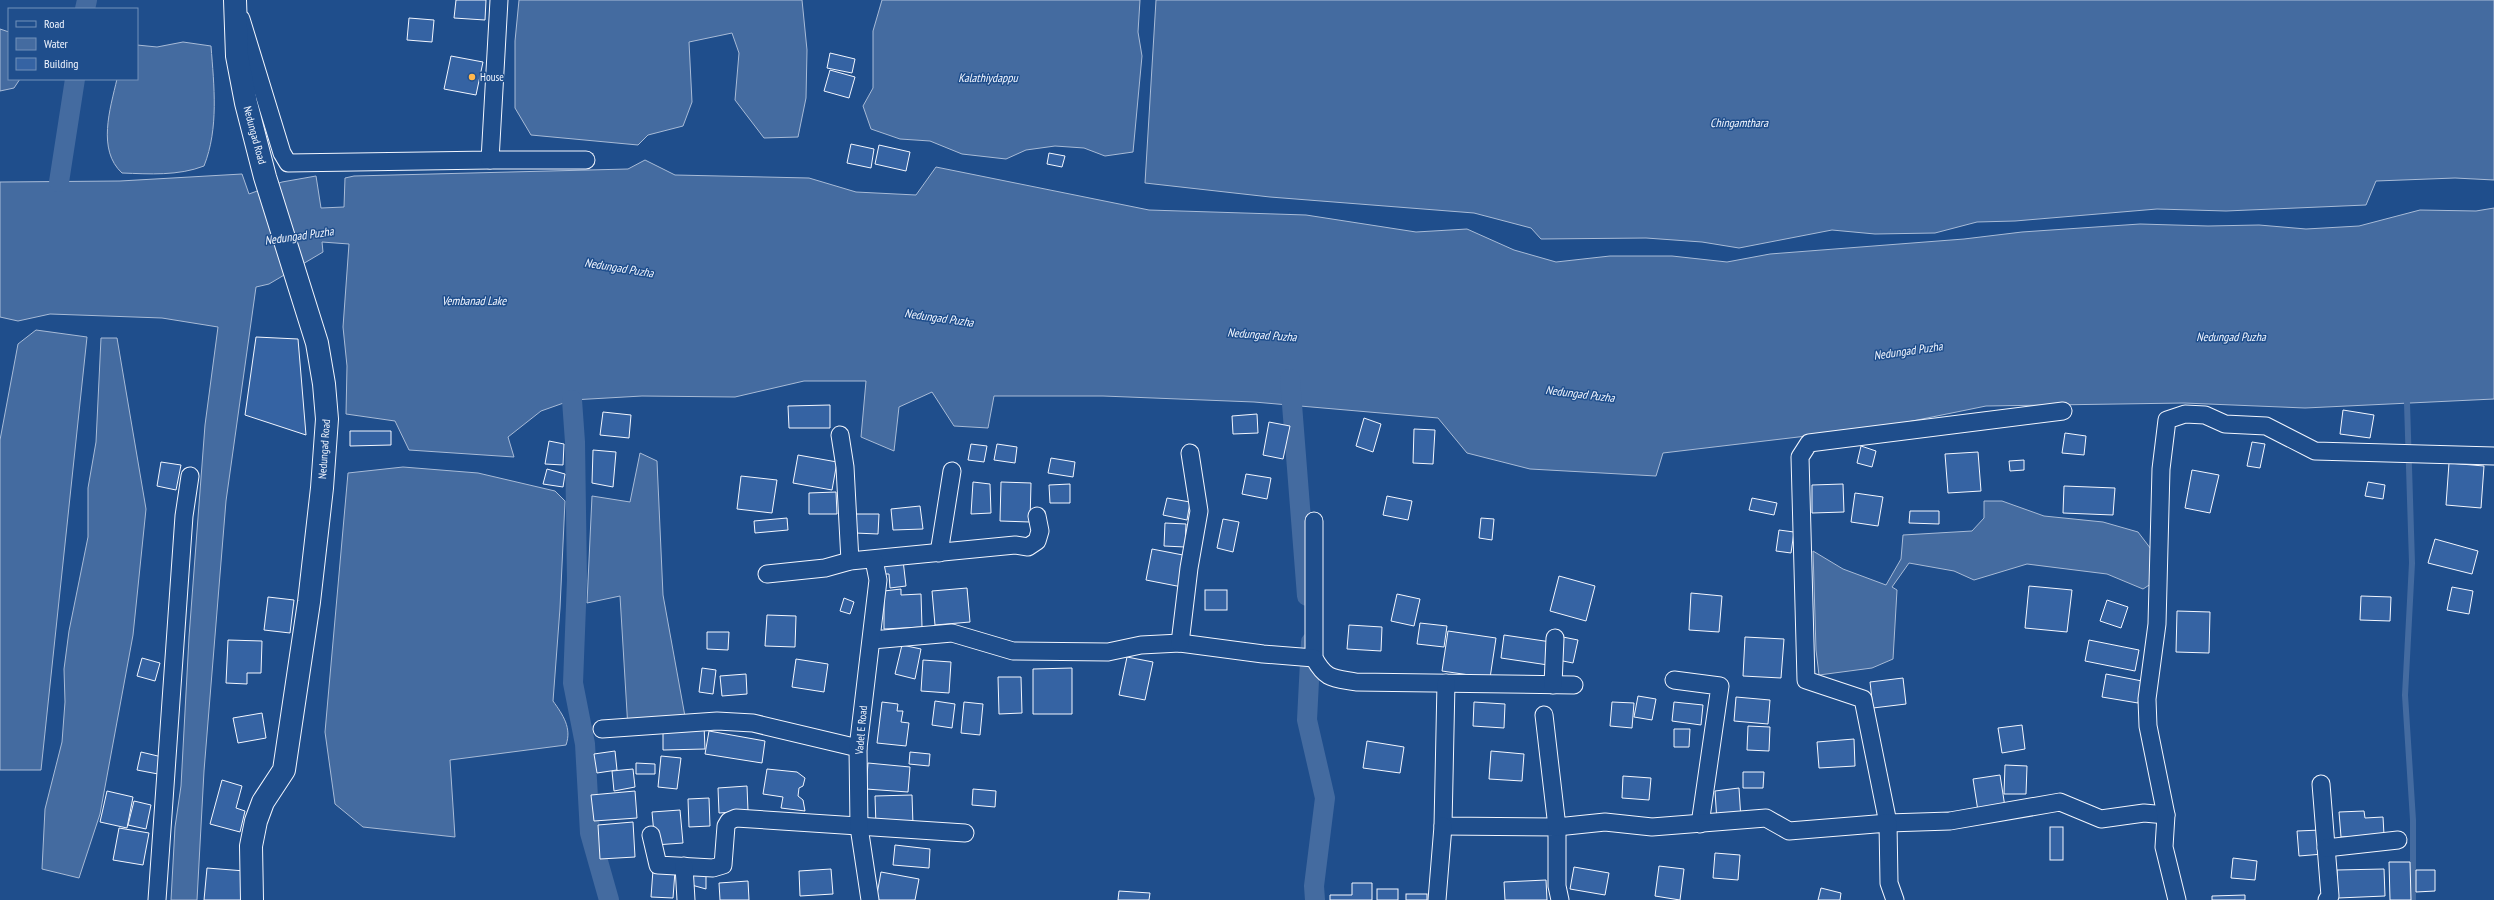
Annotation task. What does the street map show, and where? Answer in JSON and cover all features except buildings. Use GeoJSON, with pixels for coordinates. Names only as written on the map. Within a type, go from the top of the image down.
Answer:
{"type":"FeatureCollection","features":[{"type":"Feature","properties":{"kind":"street"},"geometry":{"type":"LineString","coordinates":[[235,0],[282,153],[288,163],[586,160]]}},
{"type":"Feature","properties":{"kind":"street","name":"Nedungad Road"},"geometry":{"type":"LineString","coordinates":[[235,0],[237,56],[246,103],[265,177],[297,273],[317,343],[324,384],[327,419],[322,488],[309,602],[284,770],[263,802],[256,821],[251,846],[252,900]]}},
{"type":"Feature","properties":{"kind":"street"},"geometry":{"type":"LineString","coordinates":[[490,160],[498,0]]}},
{"type":"Feature","properties":{"kind":"street"},"geometry":{"type":"LineString","coordinates":[[1895,900],[1889,883],[1888,823],[1863,699],[1806,680],[1800,457],[1809,443],[2063,411]]}},
{"type":"Feature","properties":{"kind":"street"},"geometry":{"type":"LineString","coordinates":[[2177,900],[2164,847],[2166,815],[2148,726],[2147,699],[2158,624],[2161,469],[2167,420],[2185,414],[2205,415],[2225,424],[2266,426],[2315,451],[2494,456]]}},
{"type":"Feature","properties":{"kind":"street"},"geometry":{"type":"LineString","coordinates":[[840,435],[845,467],[850,561]]}},
{"type":"Feature","properties":{"kind":"street"},"geometry":{"type":"LineString","coordinates":[[1180,643],[1189,568],[1199,511],[1190,453]]}},
{"type":"Feature","properties":{"kind":"street"},"geometry":{"type":"LineString","coordinates":[[939,553],[952,471]]}},
{"type":"Feature","properties":{"kind":"street"},"geometry":{"type":"LineString","coordinates":[[157,900],[184,516],[190,476]]}},
{"type":"Feature","properties":{"kind":"street"},"geometry":{"type":"LineString","coordinates":[[767,574],[825,568],[850,561],[874,560],[1016,545],[1028,547],[1037,541],[1040,531],[1037,516]]}},
{"type":"Feature","properties":{"kind":"street"},"geometry":{"type":"LineString","coordinates":[[1314,521],[1310,658],[1323,673],[1331,678],[1356,682],[1574,685]]}},
{"type":"Feature","properties":{"kind":"street","name":"Vadel E Road"},"geometry":{"type":"LineString","coordinates":[[870,900],[859,827],[858,748],[878,580],[874,560]]}},
{"type":"Feature","properties":{"kind":"street"},"geometry":{"type":"LineString","coordinates":[[872,640],[952,633],[1014,651],[1108,652],[1141,645],[1180,643],[1263,654],[1310,658]]}},
{"type":"Feature","properties":{"kind":"street"},"geometry":{"type":"LineString","coordinates":[[1554,685],[1555,638]]}},
{"type":"Feature","properties":{"kind":"street"},"geometry":{"type":"LineString","coordinates":[[1674,680],[1720,686],[1700,824]]}},
{"type":"Feature","properties":{"kind":"street"},"geometry":{"type":"LineString","coordinates":[[1437,900],[1443,826],[1446,683]]}},
{"type":"Feature","properties":{"kind":"street"},"geometry":{"type":"LineString","coordinates":[[1544,715],[1557,827],[1558,886],[1560,900]]}},
{"type":"Feature","properties":{"kind":"street"},"geometry":{"type":"LineString","coordinates":[[602,729],[717,721],[753,723],[858,748]]}},
{"type":"Feature","properties":{"kind":"street"},"geometry":{"type":"LineString","coordinates":[[2322,784],[2330,896],[2327,900]]}},
{"type":"Feature","properties":{"kind":"street"},"geometry":{"type":"LineString","coordinates":[[1443,826],[1557,827],[1605,822],[1652,827],[1766,818],[1789,832],[1888,823],[1950,821],[2060,802],[2101,819],[2144,813],[2166,815]]}},
{"type":"Feature","properties":{"kind":"street"},"geometry":{"type":"LineString","coordinates":[[651,835],[658,865],[718,868],[723,865],[726,826],[729,821],[736,818],[965,833]]}},
{"type":"Feature","properties":{"kind":"street"},"geometry":{"type":"LineString","coordinates":[[2326,848],[2398,840]]}},
{"type":"Feature","properties":{"kind":"street"},"geometry":{"type":"LineString","coordinates":[[684,866],[686,900]]}},
{"type":"Feature","properties":{"kind":"water"},"geometry":{"type":"Polygon","coordinates":[[[519,0],[802,0],[807,50],[806,98],[798,137],[764,138],[735,100],[739,53],[732,33],[689,42],[692,102],[683,126],[648,135],[638,145],[531,135],[515,108],[515,41],[519,0]]]}},
{"type":"Feature","properties":{"kind":"water","name":"Kalathiydappu"},"geometry":{"type":"Polygon","coordinates":[[[882,0],[1140,0],[1138,32],[1142,56],[1133,152],[1105,156],[1084,148],[1055,146],[1026,150],[1006,159],[962,154],[930,141],[900,139],[871,129],[863,106],[873,88],[873,31],[882,0]]]}},
{"type":"Feature","properties":{"kind":"water","name":"Chingamthara"},"geometry":{"type":"Polygon","coordinates":[[[1156,0],[2494,0],[2494,180],[2455,178],[2376,181],[2366,205],[2226,211],[2157,209],[2015,221],[1977,222],[1935,233],[1875,234],[1832,230],[1739,248],[1702,242],[1646,238],[1541,239],[1531,228],[1474,213],[1270,197],[1145,183],[1156,0]]]}},
{"type":"Feature","properties":{"kind":"water"},"geometry":{"type":"Polygon","coordinates":[[[0,29],[8,32],[8,80],[19,80],[14,88],[0,91],[0,29]]]}},
{"type":"Feature","properties":{"kind":"water"},"geometry":{"type":"Polygon","coordinates":[[[183,42],[211,46],[214,122],[209,152],[204,166],[194,169],[174,173],[122,173],[114,164],[108,141],[109,116],[117,80],[138,80],[138,45],[157,47],[183,42]]]}},
{"type":"Feature","properties":{"kind":"water","name":"Vembanad Lake"},"geometry":{"type":"Polygon","coordinates":[[[645,160],[675,175],[809,178],[856,192],[916,195],[936,167],[1149,210],[1306,215],[1416,232],[1467,229],[1514,250],[1556,262],[1610,256],[1672,256],[1727,262],[1770,254],[1964,239],[2022,232],[2140,224],[2208,226],[2259,225],[2306,229],[2359,226],[2420,210],[2476,211],[2494,208],[2494,399],[2305,408],[2184,403],[1986,406],[1883,427],[1663,453],[1656,476],[1530,469],[1467,453],[1438,418],[1254,402],[1103,396],[994,396],[988,428],[954,426],[932,392],[899,407],[894,451],[861,437],[866,381],[804,381],[735,397],[642,396],[572,400],[541,411],[508,437],[514,457],[409,450],[395,421],[346,414],[347,366],[343,327],[349,244],[322,242],[323,252],[269,284],[256,287],[226,501],[204,771],[197,900],[171,900],[175,827],[181,786],[189,637],[205,425],[218,327],[162,318],[50,314],[18,321],[0,317],[0,182],[120,181],[242,174],[249,194],[282,182],[316,176],[321,208],[344,207],[345,178],[354,176],[628,169],[645,160]]]}},
{"type":"Feature","properties":{"kind":"water"},"geometry":{"type":"Polygon","coordinates":[[[36,330],[87,337],[41,770],[0,770],[0,440],[18,344],[36,330]]]}},
{"type":"Feature","properties":{"kind":"water"},"geometry":{"type":"Polygon","coordinates":[[[101,338],[117,338],[146,509],[133,635],[100,814],[79,878],[42,869],[45,809],[62,742],[65,702],[64,669],[69,631],[88,537],[88,488],[96,442],[101,338]]]}},
{"type":"Feature","properties":{"kind":"water"},"geometry":{"type":"Polygon","coordinates":[[[640,453],[657,461],[663,595],[686,722],[628,729],[620,596],[587,603],[592,496],[630,502],[640,453]]]}},
{"type":"Feature","properties":{"kind":"water"},"geometry":{"type":"Polygon","coordinates":[[[403,467],[478,473],[555,491],[565,501],[560,608],[553,701],[566,722],[568,739],[566,745],[450,760],[455,837],[363,827],[335,804],[325,732],[348,473],[403,467]]]}},
{"type":"Feature","properties":{"kind":"water"},"geometry":{"type":"Polygon","coordinates":[[[1984,501],[2002,501],[2044,516],[2103,522],[2138,532],[2154,553],[2154,582],[2143,589],[2107,574],[2027,564],[1974,580],[1954,571],[1909,563],[1892,587],[1897,590],[1893,659],[1872,668],[1819,675],[1816,650],[1813,551],[1843,569],[1886,585],[1901,559],[1903,535],[1972,531],[1984,518],[1984,501]]]}},
{"type":"Feature","properties":{"kind":"waterway"},"geometry":{"type":"LineString","coordinates":[[85,8],[87,0]]}},
{"type":"Feature","properties":{"kind":"waterway"},"geometry":{"type":"LineString","coordinates":[[59,182],[75,80]]}},
{"type":"Feature","properties":{"kind":"waterway"},"geometry":{"type":"LineString","coordinates":[[1290,379],[1307,596]]}},
{"type":"Feature","properties":{"kind":"waterway"},"geometry":{"type":"LineString","coordinates":[[572,400],[575,442],[577,580],[573,683],[585,744],[590,833],[609,900]]}},
{"type":"Feature","properties":{"kind":"waterway"},"geometry":{"type":"LineString","coordinates":[[2407,403],[2412,563],[2405,695],[2413,820],[2413,900]]}},
{"type":"Feature","properties":{"kind":"waterway"},"geometry":{"type":"LineString","coordinates":[[1311,642],[1307,720],[1325,798],[1314,886],[1315,900]]}},
{"type":"Feature","properties":{"kind":"place","name":"House"},"geometry":{"type":"Point","coordinates":[472,77]}},
{"type":"Feature","properties":{"kind":"water label","name":"Nedungad Puzha"},"geometry":{"type":"Point","coordinates":[299,236]}},
{"type":"Feature","properties":{"kind":"water label","name":"Nedungad Puzha"},"geometry":{"type":"Point","coordinates":[619,268]}},
{"type":"Feature","properties":{"kind":"water label","name":"Nedungad Puzha"},"geometry":{"type":"Point","coordinates":[939,318]}},
{"type":"Feature","properties":{"kind":"water label","name":"Nedungad Puzha"},"geometry":{"type":"Point","coordinates":[1262,335]}},
{"type":"Feature","properties":{"kind":"water label","name":"Nedungad Puzha"},"geometry":{"type":"Point","coordinates":[2231,337]}},
{"type":"Feature","properties":{"kind":"water label","name":"Nedungad Puzha"},"geometry":{"type":"Point","coordinates":[1908,351]}},
{"type":"Feature","properties":{"kind":"water label","name":"Nedungad Puzha"},"geometry":{"type":"Point","coordinates":[1580,394]}}]}
